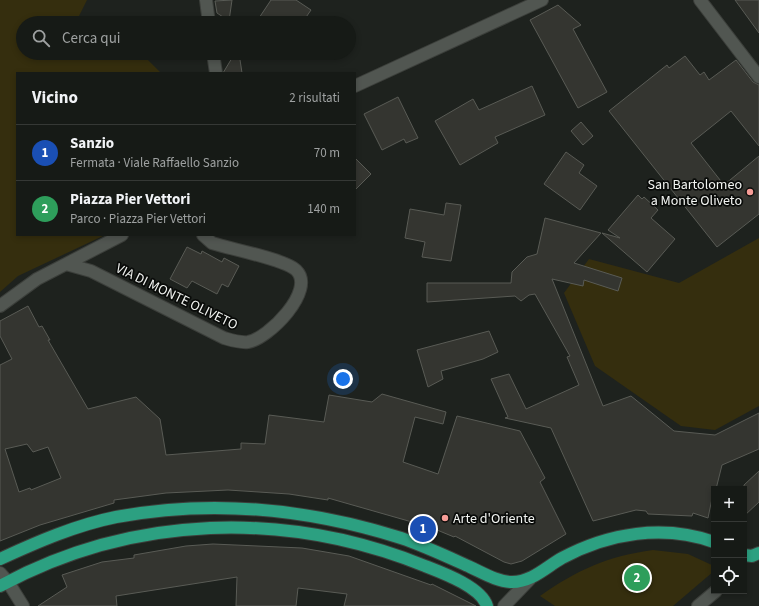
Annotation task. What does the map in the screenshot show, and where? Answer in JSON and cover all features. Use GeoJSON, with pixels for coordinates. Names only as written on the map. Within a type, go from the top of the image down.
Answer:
{"type":"FeatureCollection","features":[{"type":"Feature","properties":{"kind":"main road"},"geometry":{"type":"LineString","coordinates":[[0,559],[32,544],[76,528],[115,518],[175,509],[249,509],[284,511],[363,527],[417,544],[503,581],[515,582],[530,579],[579,550],[621,535],[654,532],[684,535],[711,541]]}},
{"type":"Feature","properties":{"kind":"main road"},"geometry":{"type":"LineString","coordinates":[[3,580],[79,552],[118,540],[155,532],[189,529],[258,528],[324,535],[394,554],[438,572],[473,590],[482,596],[487,606]]}},
{"type":"Feature","properties":{"kind":"main road"},"geometry":{"type":"LineString","coordinates":[[747,555],[752,556],[759,553]]}},
{"type":"Feature","properties":{"kind":"street"},"geometry":{"type":"LineString","coordinates":[[206,0],[208,16]]}},
{"type":"Feature","properties":{"kind":"street"},"geometry":{"type":"LineString","coordinates":[[356,86],[542,0]]}},
{"type":"Feature","properties":{"kind":"street"},"geometry":{"type":"LineString","coordinates":[[700,0],[759,77]]}},
{"type":"Feature","properties":{"kind":"street"},"geometry":{"type":"LineString","coordinates":[[214,60],[216,72]]}},
{"type":"Feature","properties":{"kind":"street","name":"VIA DI MONTE OLIVETO"},"geometry":{"type":"LineString","coordinates":[[0,306],[37,279],[120,236]]}},
{"type":"Feature","properties":{"kind":"street","name":"VIA DI MONTE OLIVETO"},"geometry":{"type":"LineString","coordinates":[[66,264],[91,271],[224,338],[238,342],[248,342],[264,336],[278,322],[296,299],[301,286],[299,274],[288,265],[218,244],[205,236]]}},
{"type":"Feature","properties":{"kind":"street"},"geometry":{"type":"LineString","coordinates":[[504,606],[530,579]]}},
{"type":"Feature","properties":{"kind":"street"},"geometry":{"type":"LineString","coordinates":[[3,580],[23,606]]}},
{"type":"Feature","properties":{"kind":"street"},"geometry":{"type":"LineString","coordinates":[[698,606],[712,594]]}},
{"type":"Feature","properties":{"kind":"shaded area"},"geometry":{"type":"Polygon","coordinates":[[[0,0],[87,0],[79,16],[16,16],[16,60],[148,60],[160,72],[16,72],[16,236],[103,236],[18,276],[0,292],[0,0]]]}},
{"type":"Feature","properties":{"kind":"shaded area"},"geometry":{"type":"Polygon","coordinates":[[[759,238],[759,406],[715,430],[681,426],[595,366],[564,293],[589,259],[679,283],[759,238]]]}},
{"type":"Feature","properties":{"kind":"shaded area"},"geometry":{"type":"Polygon","coordinates":[[[653,550],[688,554],[711,565],[711,574],[673,606],[555,606],[540,596],[580,572],[607,560],[653,550]]]}},
{"type":"Feature","properties":{"kind":"building"},"geometry":{"type":"Polygon","coordinates":[[[232,0],[230,16],[222,16],[217,13],[215,1],[232,0]]]}},
{"type":"Feature","properties":{"kind":"building"},"geometry":{"type":"Polygon","coordinates":[[[271,0],[296,0],[311,10],[307,16],[260,16],[271,0]]]}},
{"type":"Feature","properties":{"kind":"building"},"geometry":{"type":"Polygon","coordinates":[[[735,0],[759,0],[759,33],[735,0]]]}},
{"type":"Feature","properties":{"kind":"building"},"geometry":{"type":"Polygon","coordinates":[[[558,5],[581,25],[573,29],[607,92],[578,108],[530,20],[558,5]]]}},
{"type":"Feature","properties":{"kind":"building"},"geometry":{"type":"Polygon","coordinates":[[[685,56],[700,75],[704,72],[709,80],[736,60],[753,82],[759,85],[759,146],[731,111],[691,143],[724,185],[759,156],[759,214],[717,247],[609,111],[667,65],[669,68],[685,56]]]}},
{"type":"Feature","properties":{"kind":"building"},"geometry":{"type":"Polygon","coordinates":[[[231,60],[240,60],[242,72],[224,72],[231,60]]]}},
{"type":"Feature","properties":{"kind":"building"},"geometry":{"type":"Polygon","coordinates":[[[532,86],[545,115],[495,137],[498,143],[460,165],[435,121],[473,99],[479,110],[532,86]]]}},
{"type":"Feature","properties":{"kind":"building"},"geometry":{"type":"Polygon","coordinates":[[[398,97],[418,138],[406,143],[404,139],[382,150],[364,114],[398,97]]]}},
{"type":"Feature","properties":{"kind":"building"},"geometry":{"type":"Polygon","coordinates":[[[581,122],[593,136],[583,145],[571,131],[581,122]]]}},
{"type":"Feature","properties":{"kind":"building"},"geometry":{"type":"Polygon","coordinates":[[[566,152],[584,165],[579,173],[597,186],[580,210],[544,184],[566,152]]]}},
{"type":"Feature","properties":{"kind":"building"},"geometry":{"type":"Polygon","coordinates":[[[356,159],[371,174],[356,189],[356,159]]]}},
{"type":"Feature","properties":{"kind":"building"},"geometry":{"type":"Polygon","coordinates":[[[638,195],[642,199],[644,197],[658,210],[651,218],[675,239],[647,272],[602,233],[620,238],[608,230],[638,195]]]}},
{"type":"Feature","properties":{"kind":"building"},"geometry":{"type":"Polygon","coordinates":[[[446,203],[461,205],[451,261],[422,257],[425,242],[405,238],[410,209],[444,215],[446,203]]]}},
{"type":"Feature","properties":{"kind":"building"},"geometry":{"type":"Polygon","coordinates":[[[545,218],[601,233],[574,263],[622,278],[618,291],[584,280],[583,286],[552,279],[603,406],[631,396],[674,431],[715,435],[759,413],[759,449],[722,465],[717,486],[711,486],[711,504],[708,518],[693,513],[692,516],[648,514],[646,511],[636,510],[593,521],[551,428],[505,418],[508,417],[491,379],[509,374],[526,409],[579,385],[567,357],[570,356],[535,294],[529,295],[521,301],[515,296],[427,302],[427,283],[511,283],[512,272],[527,257],[537,254],[545,218]]]}},
{"type":"Feature","properties":{"kind":"building"},"geometry":{"type":"Polygon","coordinates":[[[187,247],[201,254],[202,251],[222,262],[224,258],[239,266],[228,287],[222,284],[217,294],[192,281],[187,288],[170,279],[187,247]]]}},
{"type":"Feature","properties":{"kind":"building"},"geometry":{"type":"Polygon","coordinates":[[[28,306],[39,327],[42,326],[50,340],[48,340],[88,409],[136,397],[160,419],[166,455],[241,449],[241,443],[265,444],[269,415],[324,422],[329,395],[372,402],[382,394],[446,412],[443,424],[415,417],[403,462],[438,474],[457,416],[520,431],[545,478],[540,482],[566,534],[522,561],[511,564],[504,562],[455,536],[454,537],[413,520],[412,522],[328,498],[328,500],[289,494],[228,490],[166,493],[114,500],[114,503],[40,525],[0,541],[0,365],[12,359],[0,336],[0,321],[28,306]],[[27,444],[5,449],[19,492],[30,488],[31,490],[61,478],[48,447],[33,452],[27,444]]]}},
{"type":"Feature","properties":{"kind":"building"},"geometry":{"type":"Polygon","coordinates":[[[489,331],[498,352],[483,359],[441,371],[443,379],[428,387],[417,350],[489,331]]]}},
{"type":"Feature","properties":{"kind":"building"},"geometry":{"type":"Polygon","coordinates":[[[759,471],[759,502],[747,513],[747,486],[744,485],[759,471]]]}},
{"type":"Feature","properties":{"kind":"building"},"geometry":{"type":"Polygon","coordinates":[[[213,544],[302,548],[349,556],[431,585],[432,584],[476,606],[344,606],[347,594],[298,588],[296,606],[236,606],[237,577],[116,596],[117,606],[38,606],[67,587],[62,575],[102,562],[134,558],[134,555],[186,546],[213,544]]]}},
{"type":"Feature","properties":{"kind":"place","name":"San Bartolomeo a Monte Oliveto"},"geometry":{"type":"Point","coordinates":[750,192]}},
{"type":"Feature","properties":{"kind":"place","name":"Arte d'Oriente"},"geometry":{"type":"Point","coordinates":[445,518]}},
{"type":"Feature","properties":{"kind":"place","name":"Sanzio"},"geometry":{"type":"Point","coordinates":[423,529]}},
{"type":"Feature","properties":{"kind":"place","name":"Piazza Pier Vettori"},"geometry":{"type":"Point","coordinates":[637,578]}}]}
